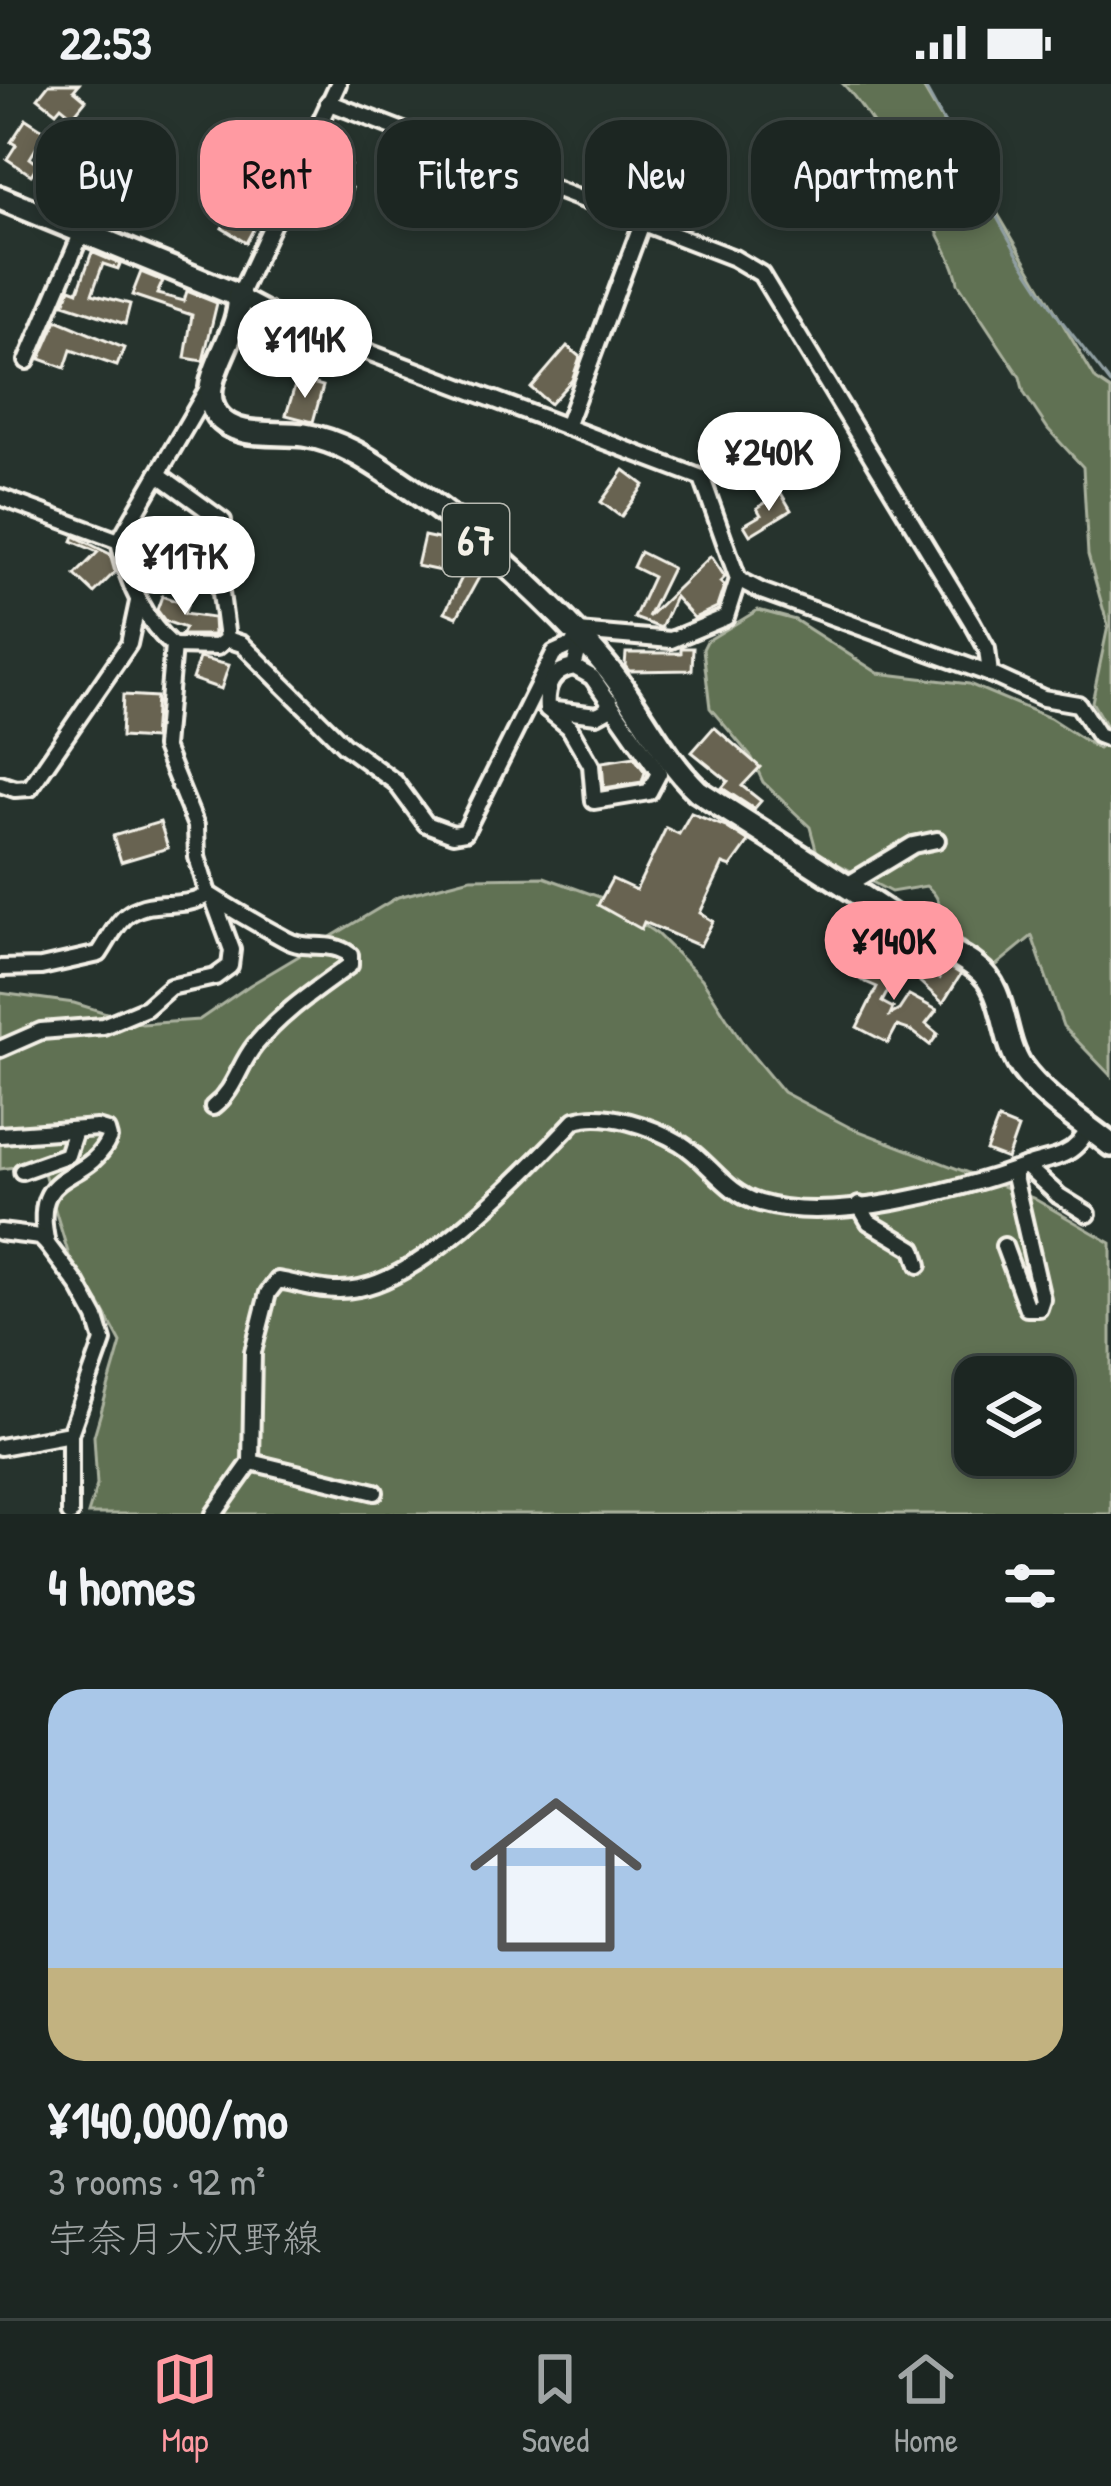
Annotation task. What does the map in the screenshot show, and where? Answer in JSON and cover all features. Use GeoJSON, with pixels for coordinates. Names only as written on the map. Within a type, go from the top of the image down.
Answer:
{"type":"FeatureCollection","features":[{"type":"Feature","properties":{"kind":"main road"},"geometry":{"type":"LineString","coordinates":[[0,198],[239,296],[237,323],[209,388]]}},
{"type":"Feature","properties":{"kind":"main road","name":"67"},"geometry":{"type":"LineString","coordinates":[[209,388],[212,408],[230,428],[305,435],[341,445],[454,520],[577,636],[628,696],[678,772],[698,791],[917,934],[978,968],[994,991],[1022,1067],[1039,1087],[1110,1143]]}},
{"type":"Feature","properties":{"kind":"street"},"geometry":{"type":"LineString","coordinates":[[209,388],[119,541],[138,602],[155,631],[173,646],[217,647],[227,640],[242,644],[344,745],[395,782],[426,824],[453,834],[465,832],[554,653],[577,636],[671,640],[726,617],[738,579],[702,478],[286,321],[239,296],[338,84]]}},
{"type":"Feature","properties":{"kind":"street"},"geometry":{"type":"LineString","coordinates":[[328,101],[585,202]]}},
{"type":"Feature","properties":{"kind":"street"},"geometry":{"type":"LineString","coordinates":[[566,427],[641,228]]}},
{"type":"Feature","properties":{"kind":"street"},"geometry":{"type":"LineString","coordinates":[[653,228],[761,274],[972,622],[987,649],[990,674]]}},
{"type":"Feature","properties":{"kind":"street"},"geometry":{"type":"LineString","coordinates":[[27,361],[82,232]]}},
{"type":"Feature","properties":{"kind":"street"},"geometry":{"type":"LineString","coordinates":[[158,474],[224,520],[219,578],[227,640]]}},
{"type":"Feature","properties":{"kind":"street"},"geometry":{"type":"LineString","coordinates":[[0,497],[119,541]]}},
{"type":"Feature","properties":{"kind":"street"},"geometry":{"type":"LineString","coordinates":[[738,579],[1043,698],[1078,704],[1098,735],[1111,740]]}},
{"type":"Feature","properties":{"kind":"street"},"geometry":{"type":"LineString","coordinates":[[0,784],[30,788],[129,644],[138,602]]}},
{"type":"Feature","properties":{"kind":"street"},"geometry":{"type":"LineString","coordinates":[[574,667],[577,636]]}},
{"type":"Feature","properties":{"kind":"street"},"geometry":{"type":"LineString","coordinates":[[0,1049],[41,1031],[103,1026],[146,1009],[170,987],[215,977],[230,966],[232,950],[220,910],[208,894],[197,857],[196,826],[164,747],[173,646]]}},
{"type":"Feature","properties":{"kind":"street"},"geometry":{"type":"LineString","coordinates":[[574,667],[592,677],[659,773],[649,793],[594,800],[591,765],[568,727],[547,709],[551,678],[559,670],[574,667]]}},
{"type":"Feature","properties":{"kind":"street"},"geometry":{"type":"LineString","coordinates":[[547,709],[597,715],[610,701]]}},
{"type":"Feature","properties":{"kind":"street"},"geometry":{"type":"LineString","coordinates":[[847,885],[913,845],[938,840]]}},
{"type":"Feature","properties":{"kind":"street"},"geometry":{"type":"LineString","coordinates":[[0,968],[41,967],[99,954],[126,914],[150,905],[185,904],[208,894]]}},
{"type":"Feature","properties":{"kind":"street"},"geometry":{"type":"LineString","coordinates":[[208,894],[284,939],[304,945],[338,945],[350,955],[350,965],[284,1010],[249,1052],[231,1093],[213,1107]]}},
{"type":"Feature","properties":{"kind":"street"},"geometry":{"type":"LineString","coordinates":[[214,1514],[251,1462],[253,1352],[268,1293],[278,1280],[318,1291],[358,1289],[396,1277],[492,1200],[575,1120],[590,1115],[639,1125],[682,1144],[753,1202],[809,1210],[964,1186],[1066,1154],[1089,1128]]}},
{"type":"Feature","properties":{"kind":"street"},"geometry":{"type":"LineString","coordinates":[[22,1171],[67,1155],[75,1130]]}},
{"type":"Feature","properties":{"kind":"street"},"geometry":{"type":"LineString","coordinates":[[0,1135],[107,1131],[110,1138],[105,1148],[52,1186],[44,1208],[47,1244]]}},
{"type":"Feature","properties":{"kind":"street"},"geometry":{"type":"LineString","coordinates":[[1020,1169],[1088,1214]]}},
{"type":"Feature","properties":{"kind":"street"},"geometry":{"type":"LineString","coordinates":[[1004,1246],[1027,1307],[1039,1308],[1042,1299],[1020,1169]]}},
{"type":"Feature","properties":{"kind":"street"},"geometry":{"type":"LineString","coordinates":[[859,1205],[869,1222],[914,1249],[919,1264]]}},
{"type":"Feature","properties":{"kind":"street"},"geometry":{"type":"LineString","coordinates":[[0,1232],[40,1237],[47,1244],[78,1285],[103,1341],[70,1434],[70,1514]]}},
{"type":"Feature","properties":{"kind":"street"},"geometry":{"type":"LineString","coordinates":[[0,1447],[70,1434]]}},
{"type":"Feature","properties":{"kind":"street"},"geometry":{"type":"LineString","coordinates":[[251,1462],[374,1492]]}},
{"type":"Feature","properties":{"kind":"green space"},"geometry":{"type":"Polygon","coordinates":[[[843,84],[921,84],[942,120],[870,120],[843,84]]]}},
{"type":"Feature","properties":{"kind":"green space"},"geometry":{"type":"Polygon","coordinates":[[[1000,218],[1096,380],[1111,390],[1111,735],[1092,702],[1108,626],[1088,555],[1083,467],[1048,429],[1024,393],[1020,377],[958,283],[935,228],[1000,228],[1000,218]]]}},
{"type":"Feature","properties":{"kind":"green space"},"geometry":{"type":"Polygon","coordinates":[[[758,610],[795,620],[878,673],[969,684],[1050,718],[1098,749],[1111,739],[1111,1076],[1063,1026],[1032,936],[993,968],[942,923],[937,898],[926,886],[891,892],[817,853],[810,827],[763,782],[752,758],[710,708],[703,649],[707,641],[758,610]]]}},
{"type":"Feature","properties":{"kind":"green space"},"geometry":{"type":"Polygon","coordinates":[[[544,877],[608,900],[657,934],[702,979],[744,1045],[783,1092],[851,1128],[1033,1198],[1111,1243],[1111,1514],[88,1514],[97,1485],[94,1436],[121,1343],[100,1304],[73,1269],[41,1163],[0,1169],[0,993],[74,1003],[142,1024],[199,1020],[398,897],[471,878],[544,877]]]}},
{"type":"Feature","properties":{"kind":"building"},"geometry":{"type":"Polygon","coordinates":[[[49,84],[79,84],[74,90],[86,100],[73,116],[61,106],[56,112],[38,98],[49,84]]]}},
{"type":"Feature","properties":{"kind":"building"},"geometry":{"type":"Polygon","coordinates":[[[26,119],[36,126],[36,148],[30,158],[36,167],[31,175],[7,159],[16,145],[11,142],[26,119]]]}},
{"type":"Feature","properties":{"kind":"building"},"geometry":{"type":"Polygon","coordinates":[[[222,228],[254,228],[246,243],[222,228]]]}},
{"type":"Feature","properties":{"kind":"building"},"geometry":{"type":"Polygon","coordinates":[[[92,252],[120,264],[118,269],[103,264],[92,294],[130,304],[125,324],[64,304],[70,288],[78,291],[92,252]]]}},
{"type":"Feature","properties":{"kind":"building"},"geometry":{"type":"Polygon","coordinates":[[[141,272],[163,281],[157,294],[184,301],[187,291],[217,303],[203,361],[185,358],[192,315],[132,295],[141,272]]]}},
{"type":"Feature","properties":{"kind":"building"},"geometry":{"type":"Polygon","coordinates":[[[57,320],[124,348],[117,366],[71,350],[65,368],[40,359],[57,320]]]}},
{"type":"Feature","properties":{"kind":"building"},"geometry":{"type":"Polygon","coordinates":[[[567,346],[580,357],[572,380],[550,404],[531,388],[567,346]]]}},
{"type":"Feature","properties":{"kind":"building"},"geometry":{"type":"Polygon","coordinates":[[[297,379],[323,386],[313,422],[286,415],[297,379]]]}},
{"type":"Feature","properties":{"kind":"building"},"geometry":{"type":"Polygon","coordinates":[[[624,470],[644,485],[621,517],[601,502],[624,470]]]}},
{"type":"Feature","properties":{"kind":"building"},"geometry":{"type":"Polygon","coordinates":[[[781,493],[791,510],[750,535],[744,525],[761,515],[757,508],[781,493]]]}},
{"type":"Feature","properties":{"kind":"building"},"geometry":{"type":"Polygon","coordinates":[[[74,536],[110,554],[115,572],[94,593],[75,575],[98,552],[72,541],[74,536]]]}},
{"type":"Feature","properties":{"kind":"building"},"geometry":{"type":"Polygon","coordinates":[[[424,536],[452,542],[445,572],[417,566],[424,536]]]}},
{"type":"Feature","properties":{"kind":"building"},"geometry":{"type":"Polygon","coordinates":[[[640,552],[672,568],[648,617],[711,556],[725,577],[717,607],[694,618],[675,597],[661,628],[634,618],[653,577],[633,567],[640,552]]]}},
{"type":"Feature","properties":{"kind":"building"},"geometry":{"type":"Polygon","coordinates":[[[468,565],[482,572],[457,617],[445,612],[468,565]]]}},
{"type":"Feature","properties":{"kind":"building"},"geometry":{"type":"Polygon","coordinates":[[[162,596],[187,605],[184,614],[213,618],[214,635],[181,635],[185,628],[165,621],[157,610],[162,596]]]}},
{"type":"Feature","properties":{"kind":"building"},"geometry":{"type":"Polygon","coordinates":[[[681,648],[693,648],[692,670],[629,671],[625,666],[626,653],[681,653],[681,648]]]}},
{"type":"Feature","properties":{"kind":"building"},"geometry":{"type":"Polygon","coordinates":[[[199,658],[229,665],[221,689],[192,679],[199,658]]]}},
{"type":"Feature","properties":{"kind":"building"},"geometry":{"type":"Polygon","coordinates":[[[123,695],[156,697],[153,739],[121,737],[123,695]]]}},
{"type":"Feature","properties":{"kind":"building"},"geometry":{"type":"Polygon","coordinates":[[[714,727],[760,767],[742,786],[761,801],[754,809],[722,788],[728,781],[692,752],[714,727]]]}},
{"type":"Feature","properties":{"kind":"building"},"geometry":{"type":"Polygon","coordinates":[[[634,757],[645,772],[642,782],[604,788],[602,762],[634,757]]]}},
{"type":"Feature","properties":{"kind":"building"},"geometry":{"type":"Polygon","coordinates":[[[691,813],[749,842],[731,867],[723,864],[700,913],[713,921],[700,946],[644,922],[641,929],[598,905],[612,879],[636,890],[666,828],[679,834],[691,813]]]}},
{"type":"Feature","properties":{"kind":"building"},"geometry":{"type":"Polygon","coordinates":[[[160,822],[168,848],[121,862],[113,836],[160,822]]]}},
{"type":"Feature","properties":{"kind":"building"},"geometry":{"type":"Polygon","coordinates":[[[896,940],[911,948],[882,1002],[893,1008],[890,1015],[909,995],[937,1010],[926,1024],[938,1034],[930,1045],[897,1026],[888,1043],[857,1027],[877,987],[861,980],[866,967],[879,972],[896,940]]]}},
{"type":"Feature","properties":{"kind":"building"},"geometry":{"type":"Polygon","coordinates":[[[946,965],[961,974],[943,1003],[920,982],[931,970],[940,978],[946,965]]]}},
{"type":"Feature","properties":{"kind":"building"},"geometry":{"type":"Polygon","coordinates":[[[998,1120],[1018,1128],[1007,1159],[986,1151],[998,1120]]]}},
{"type":"Feature","properties":{"kind":"waterway"},"geometry":{"type":"LineString","coordinates":[[923,84],[1019,257],[1111,384]]}}]}
